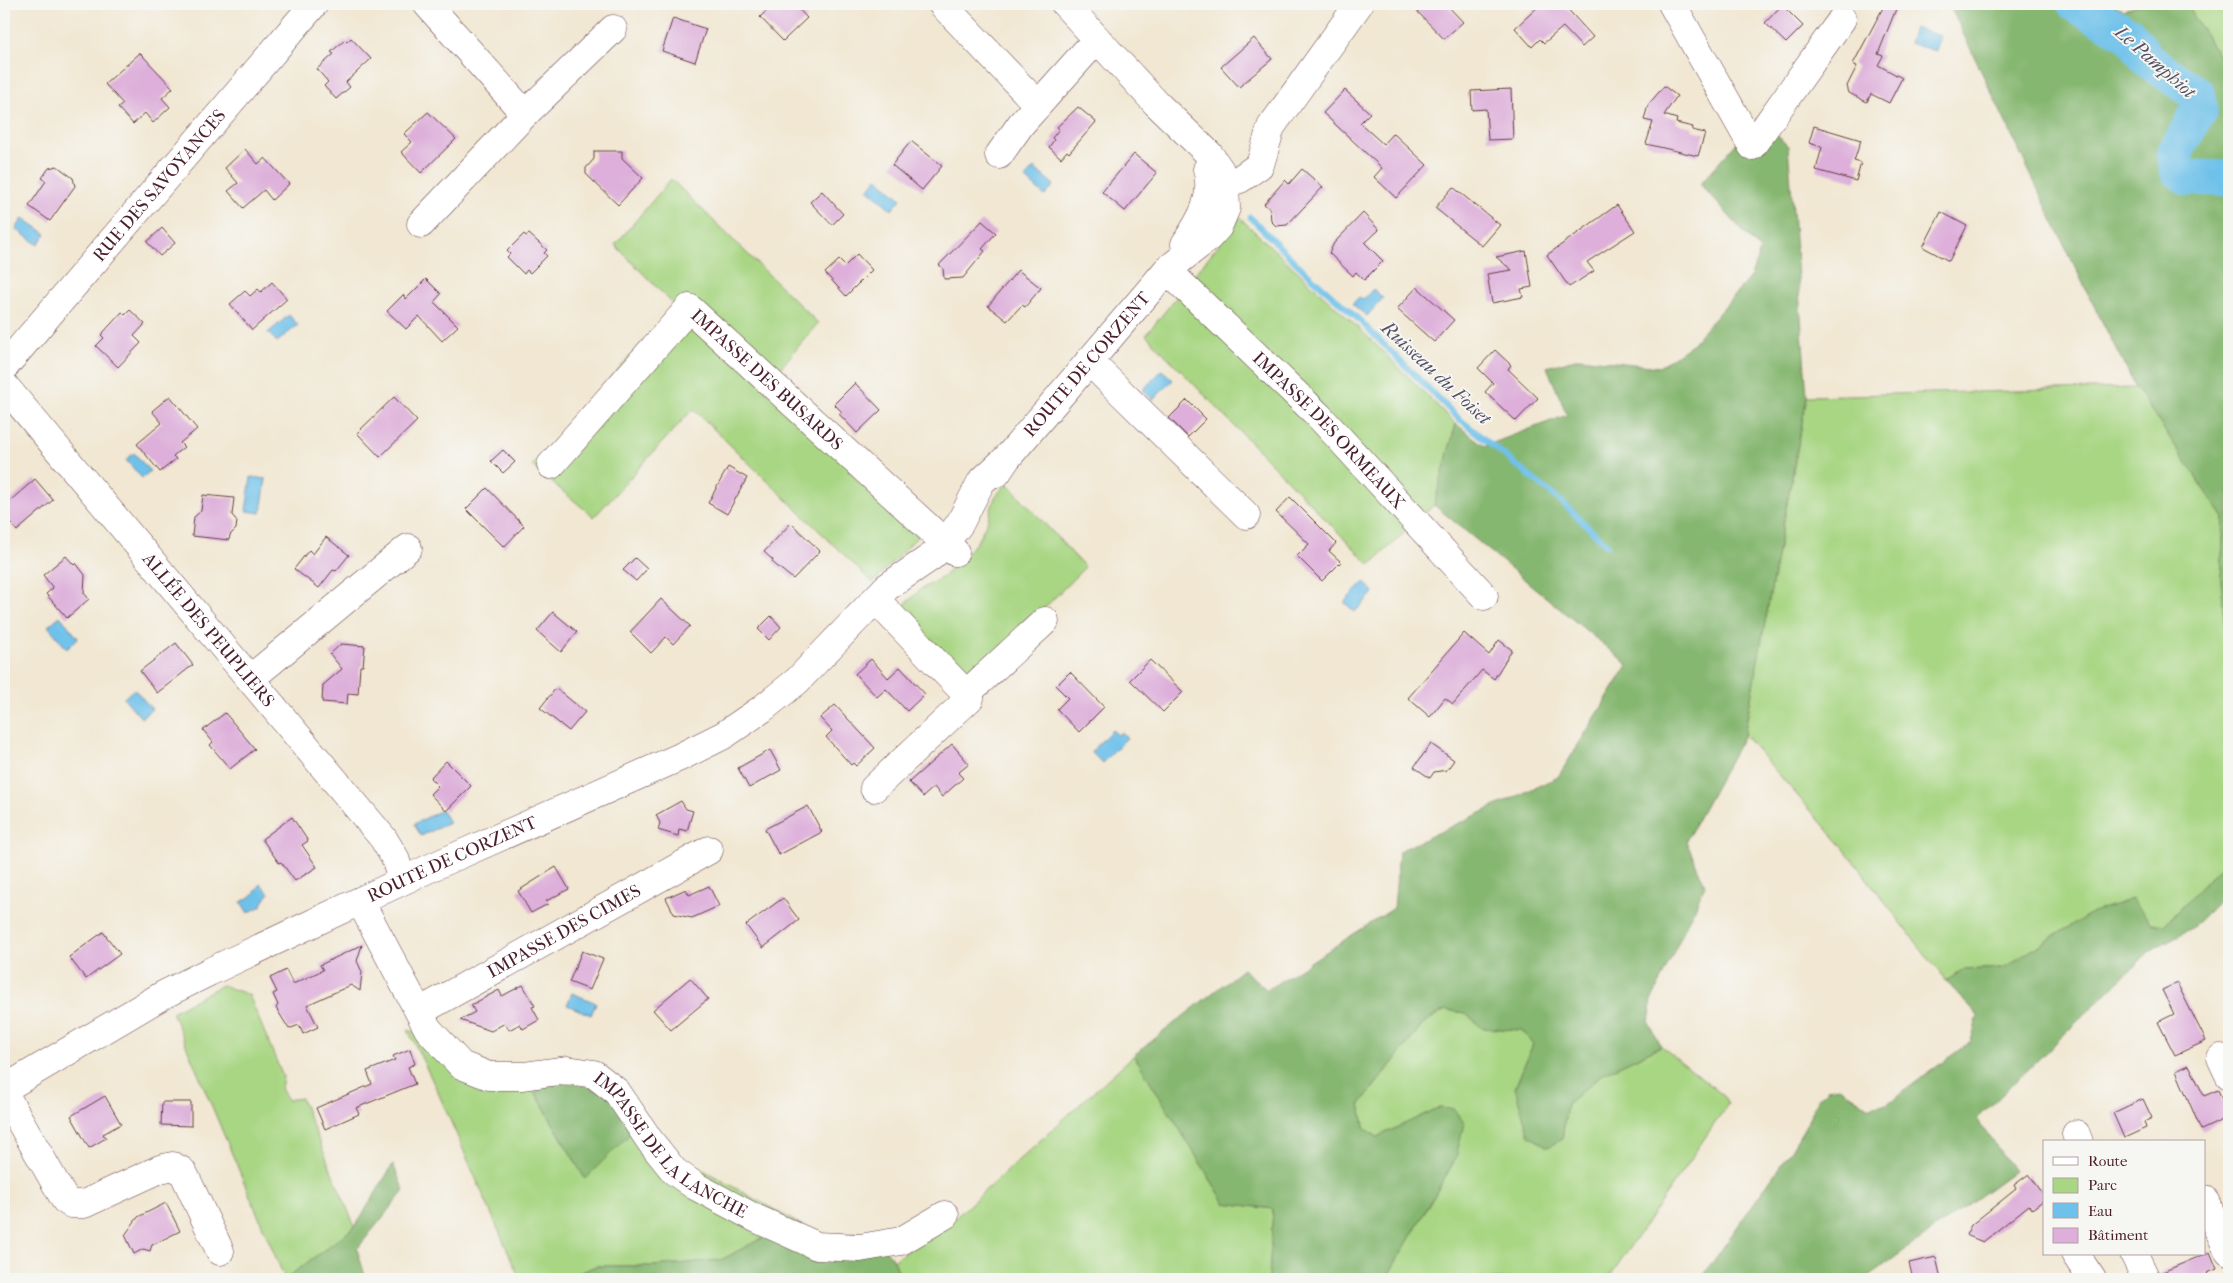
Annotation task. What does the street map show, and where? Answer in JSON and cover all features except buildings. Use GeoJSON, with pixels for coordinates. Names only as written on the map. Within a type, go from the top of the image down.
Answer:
{"type":"FeatureCollection","features":[{"type":"Feature","properties":{"kind":"street","name":"RUE DES SAVOYANCES"},"geometry":{"type":"LineString","coordinates":[[4,367],[314,4]]}},
{"type":"Feature","properties":{"kind":"street"},"geometry":{"type":"LineString","coordinates":[[427,4],[525,114]]}},
{"type":"Feature","properties":{"kind":"street"},"geometry":{"type":"LineString","coordinates":[[942,4],[1038,105]]}},
{"type":"Feature","properties":{"kind":"street","name":"ROUTE DE CORZENT"},"geometry":{"type":"LineString","coordinates":[[4,1089],[163,995],[402,881],[680,757],[724,735],[797,682],[892,582],[931,557],[950,548],[980,482],[1007,458],[1167,270],[1208,238],[1218,227],[1226,208],[1217,184],[1220,170],[1209,154],[1156,103],[1065,4]]}},
{"type":"Feature","properties":{"kind":"street"},"geometry":{"type":"LineString","coordinates":[[1217,184],[1245,177],[1260,165],[1271,127],[1359,4]]}},
{"type":"Feature","properties":{"kind":"street"},"geometry":{"type":"LineString","coordinates":[[1672,4],[1752,146],[1842,20]]}},
{"type":"Feature","properties":{"kind":"street"},"geometry":{"type":"LineString","coordinates":[[421,224],[525,114],[613,29]]}},
{"type":"Feature","properties":{"kind":"street"},"geometry":{"type":"LineString","coordinates":[[999,155],[1021,124],[1097,39]]}},
{"type":"Feature","properties":{"kind":"street","name":"IMPASSE DES ORMEAUX"},"geometry":{"type":"LineString","coordinates":[[1167,270],[1318,416],[1484,596]]}},
{"type":"Feature","properties":{"kind":"street","name":"IMPASSE DES BUSARDS"},"geometry":{"type":"LineString","coordinates":[[550,466],[689,308],[950,548]]}},
{"type":"Feature","properties":{"kind":"street"},"geometry":{"type":"LineString","coordinates":[[1089,361],[1246,515]]}},
{"type":"Feature","properties":{"kind":"street","name":"ALLÉE DES PEUPLIERS"},"geometry":{"type":"LineString","coordinates":[[4,385],[383,838],[395,858],[402,881]]}},
{"type":"Feature","properties":{"kind":"street"},"geometry":{"type":"LineString","coordinates":[[250,679],[408,548]]}},
{"type":"Feature","properties":{"kind":"street"},"geometry":{"type":"LineString","coordinates":[[874,788],[970,698],[876,600]]}},
{"type":"Feature","properties":{"kind":"street"},"geometry":{"type":"LineString","coordinates":[[966,694],[1045,621]]}},
{"type":"Feature","properties":{"kind":"street","name":"IMPASSE DES CIMES"},"geometry":{"type":"LineString","coordinates":[[419,1012],[709,850]]}},
{"type":"Feature","properties":{"kind":"street","name":"IMPASSE DE LA LANCHE"},"geometry":{"type":"LineString","coordinates":[[360,901],[428,1029],[461,1065],[490,1076],[523,1076],[567,1070],[594,1074],[617,1092],[650,1141],[674,1172],[695,1186],[755,1218],[817,1246],[860,1248],[901,1241],[945,1215]]}},
{"type":"Feature","properties":{"kind":"street"},"geometry":{"type":"LineString","coordinates":[[4,1094],[65,1200],[76,1205],[84,1204],[160,1169],[173,1166],[182,1171],[185,1176],[220,1251]]}},
{"type":"Feature","properties":{"kind":"street"},"geometry":{"type":"LineString","coordinates":[[2206,1203],[2229,1252]]}},
{"type":"Feature","properties":{"kind":"street"},"geometry":{"type":"LineString","coordinates":[[2076,1256],[2092,1279]]}},
{"type":"Feature","properties":{"kind":"street"},"geometry":{"type":"LineString","coordinates":[[2135,1256],[2146,1279]]}},
{"type":"Feature","properties":{"kind":"green space"},"geometry":{"type":"Polygon","coordinates":[[[1949,4],[2114,4],[2123,10],[2143,4],[2186,4],[2229,72],[2229,642],[2225,636],[2221,579],[2224,518],[2136,388],[2088,294],[1949,4]]]}},
{"type":"Feature","properties":{"kind":"green space"},"geometry":{"type":"Polygon","coordinates":[[[2186,4],[2229,4],[2229,72],[2186,4]]]}},
{"type":"Feature","properties":{"kind":"green space"},"geometry":{"type":"Polygon","coordinates":[[[1759,118],[1788,146],[1807,396],[1744,735],[1686,841],[1705,885],[1652,999],[1649,1023],[1661,1046],[1602,1074],[1567,1104],[1562,1139],[1548,1147],[1529,1136],[1515,1088],[1533,1044],[1522,1030],[1482,1028],[1466,1013],[1445,1010],[1424,1023],[1360,1104],[1364,1127],[1377,1137],[1438,1108],[1454,1109],[1464,1123],[1456,1158],[1386,1279],[1269,1279],[1273,1209],[1225,1203],[1134,1055],[1243,969],[1267,990],[1394,908],[1399,851],[1558,777],[1628,665],[1434,505],[1456,424],[1485,446],[1567,415],[1547,367],[1579,358],[1659,367],[1691,345],[1751,276],[1760,250],[1700,184],[1759,118]]]}},
{"type":"Feature","properties":{"kind":"green space"},"geometry":{"type":"Polygon","coordinates":[[[671,179],[818,323],[773,377],[920,534],[873,583],[693,409],[594,517],[532,466],[675,306],[615,245],[671,179]]]}},
{"type":"Feature","properties":{"kind":"green space"},"geometry":{"type":"Polygon","coordinates":[[[1240,218],[1365,334],[1456,424],[1434,505],[1370,565],[1146,335],[1240,218]]]}},
{"type":"Feature","properties":{"kind":"green space"},"geometry":{"type":"Polygon","coordinates":[[[2136,388],[2224,518],[2221,579],[2225,636],[2229,642],[2229,858],[2164,925],[2093,912],[2003,968],[1964,970],[1946,981],[1841,845],[1744,735],[1807,396],[2136,388]]]}},
{"type":"Feature","properties":{"kind":"green space"},"geometry":{"type":"Polygon","coordinates":[[[1007,483],[1085,567],[973,680],[900,609],[921,589],[943,577],[977,542],[987,522],[995,497],[1007,483]]]}},
{"type":"Feature","properties":{"kind":"green space"},"geometry":{"type":"Polygon","coordinates":[[[2229,858],[2229,891],[2192,928],[2151,950],[1977,1119],[2014,1171],[1865,1279],[1701,1279],[1791,1150],[1806,1125],[1818,1098],[1827,1089],[1839,1087],[1869,1107],[1887,1104],[1971,1041],[1978,1016],[1946,981],[1964,970],[2003,968],[2093,912],[2132,899],[2152,924],[2164,925],[2229,858]]]}},
{"type":"Feature","properties":{"kind":"green space"},"geometry":{"type":"Polygon","coordinates":[[[222,985],[249,995],[283,1077],[281,1088],[287,1100],[301,1098],[355,1227],[285,1279],[172,1012],[222,985]]]}},
{"type":"Feature","properties":{"kind":"green space"},"geometry":{"type":"Polygon","coordinates":[[[1445,1010],[1466,1013],[1482,1028],[1522,1030],[1533,1044],[1515,1088],[1562,1139],[1567,1104],[1602,1074],[1661,1046],[1724,1096],[1728,1104],[1608,1279],[1386,1279],[1456,1158],[1438,1108],[1377,1137],[1364,1127],[1360,1104],[1424,1023],[1445,1010]]]}},
{"type":"Feature","properties":{"kind":"green space"},"geometry":{"type":"Polygon","coordinates":[[[408,1030],[426,1035],[531,1085],[585,1178],[646,1118],[675,1154],[794,1221],[721,1260],[654,1266],[596,1266],[565,1279],[520,1279],[437,1090],[408,1030]]]}},
{"type":"Feature","properties":{"kind":"green space"},"geometry":{"type":"Polygon","coordinates":[[[1134,1055],[1225,1203],[1273,1209],[1269,1279],[901,1279],[894,1260],[956,1217],[1134,1055]]]}},
{"type":"Feature","properties":{"kind":"green space"},"geometry":{"type":"Polygon","coordinates":[[[575,1083],[602,1091],[646,1118],[585,1179],[531,1085],[575,1083]]]}},
{"type":"Feature","properties":{"kind":"green space"},"geometry":{"type":"Polygon","coordinates":[[[393,1164],[404,1191],[357,1249],[366,1279],[285,1279],[355,1227],[393,1164]]]}},
{"type":"Feature","properties":{"kind":"green space"},"geometry":{"type":"Polygon","coordinates":[[[794,1221],[820,1235],[871,1233],[894,1260],[901,1279],[565,1279],[596,1266],[654,1266],[721,1260],[794,1221]]]}},
{"type":"Feature","properties":{"kind":"water"},"geometry":{"type":"Polygon","coordinates":[[[1914,28],[1941,36],[1936,51],[1909,43],[1914,28]]]}},
{"type":"Feature","properties":{"kind":"water"},"geometry":{"type":"Polygon","coordinates":[[[1034,168],[1054,185],[1045,196],[1025,178],[1034,168]]]}},
{"type":"Feature","properties":{"kind":"water"},"geometry":{"type":"Polygon","coordinates":[[[877,178],[901,199],[892,210],[868,189],[877,178]]]}},
{"type":"Feature","properties":{"kind":"water"},"geometry":{"type":"Polygon","coordinates":[[[23,218],[46,234],[38,245],[16,229],[23,218]]]}},
{"type":"Feature","properties":{"kind":"water"},"geometry":{"type":"Polygon","coordinates":[[[1373,289],[1383,298],[1367,316],[1352,304],[1359,297],[1363,300],[1373,289]]]}},
{"type":"Feature","properties":{"kind":"water"},"geometry":{"type":"Polygon","coordinates":[[[289,315],[298,325],[277,342],[268,333],[289,315]]]}},
{"type":"Feature","properties":{"kind":"water"},"geometry":{"type":"Polygon","coordinates":[[[1162,370],[1173,380],[1153,400],[1143,390],[1162,370]]]}},
{"type":"Feature","properties":{"kind":"water"},"geometry":{"type":"Polygon","coordinates":[[[134,453],[150,471],[142,478],[126,460],[134,453]]]}},
{"type":"Feature","properties":{"kind":"water"},"geometry":{"type":"Polygon","coordinates":[[[251,477],[266,479],[261,513],[246,511],[251,477]]]}},
{"type":"Feature","properties":{"kind":"water"},"geometry":{"type":"Polygon","coordinates":[[[1364,582],[1374,592],[1355,612],[1344,602],[1364,582]]]}},
{"type":"Feature","properties":{"kind":"water"},"geometry":{"type":"Polygon","coordinates":[[[60,616],[78,638],[67,649],[48,626],[60,616]]]}},
{"type":"Feature","properties":{"kind":"water"},"geometry":{"type":"Polygon","coordinates":[[[134,689],[152,709],[141,718],[124,698],[134,689]]]}},
{"type":"Feature","properties":{"kind":"water"},"geometry":{"type":"Polygon","coordinates":[[[1112,730],[1118,735],[1122,732],[1127,738],[1102,763],[1091,752],[1112,730]]]}},
{"type":"Feature","properties":{"kind":"water"},"geometry":{"type":"Polygon","coordinates":[[[442,810],[449,823],[421,836],[414,824],[442,810]]]}},
{"type":"Feature","properties":{"kind":"water"},"geometry":{"type":"Polygon","coordinates":[[[261,884],[269,893],[261,906],[248,913],[241,902],[252,896],[261,884]]]}},
{"type":"Feature","properties":{"kind":"water"},"geometry":{"type":"Polygon","coordinates":[[[572,993],[596,1003],[591,1015],[567,1005],[572,993]]]}},
{"type":"Feature","properties":{"kind":"waterway","name":"Le Pamphiot"},"geometry":{"type":"LineString","coordinates":[[2075,4],[2130,35],[2149,61],[2198,95],[2200,109],[2174,154],[2177,169],[2188,178],[2229,178]]}},
{"type":"Feature","properties":{"kind":"waterway","name":"Ruisseau du Foiset"},"geometry":{"type":"LineString","coordinates":[[1250,217],[1298,265],[1355,316],[1456,416],[1564,504],[1607,545]]}}]}
